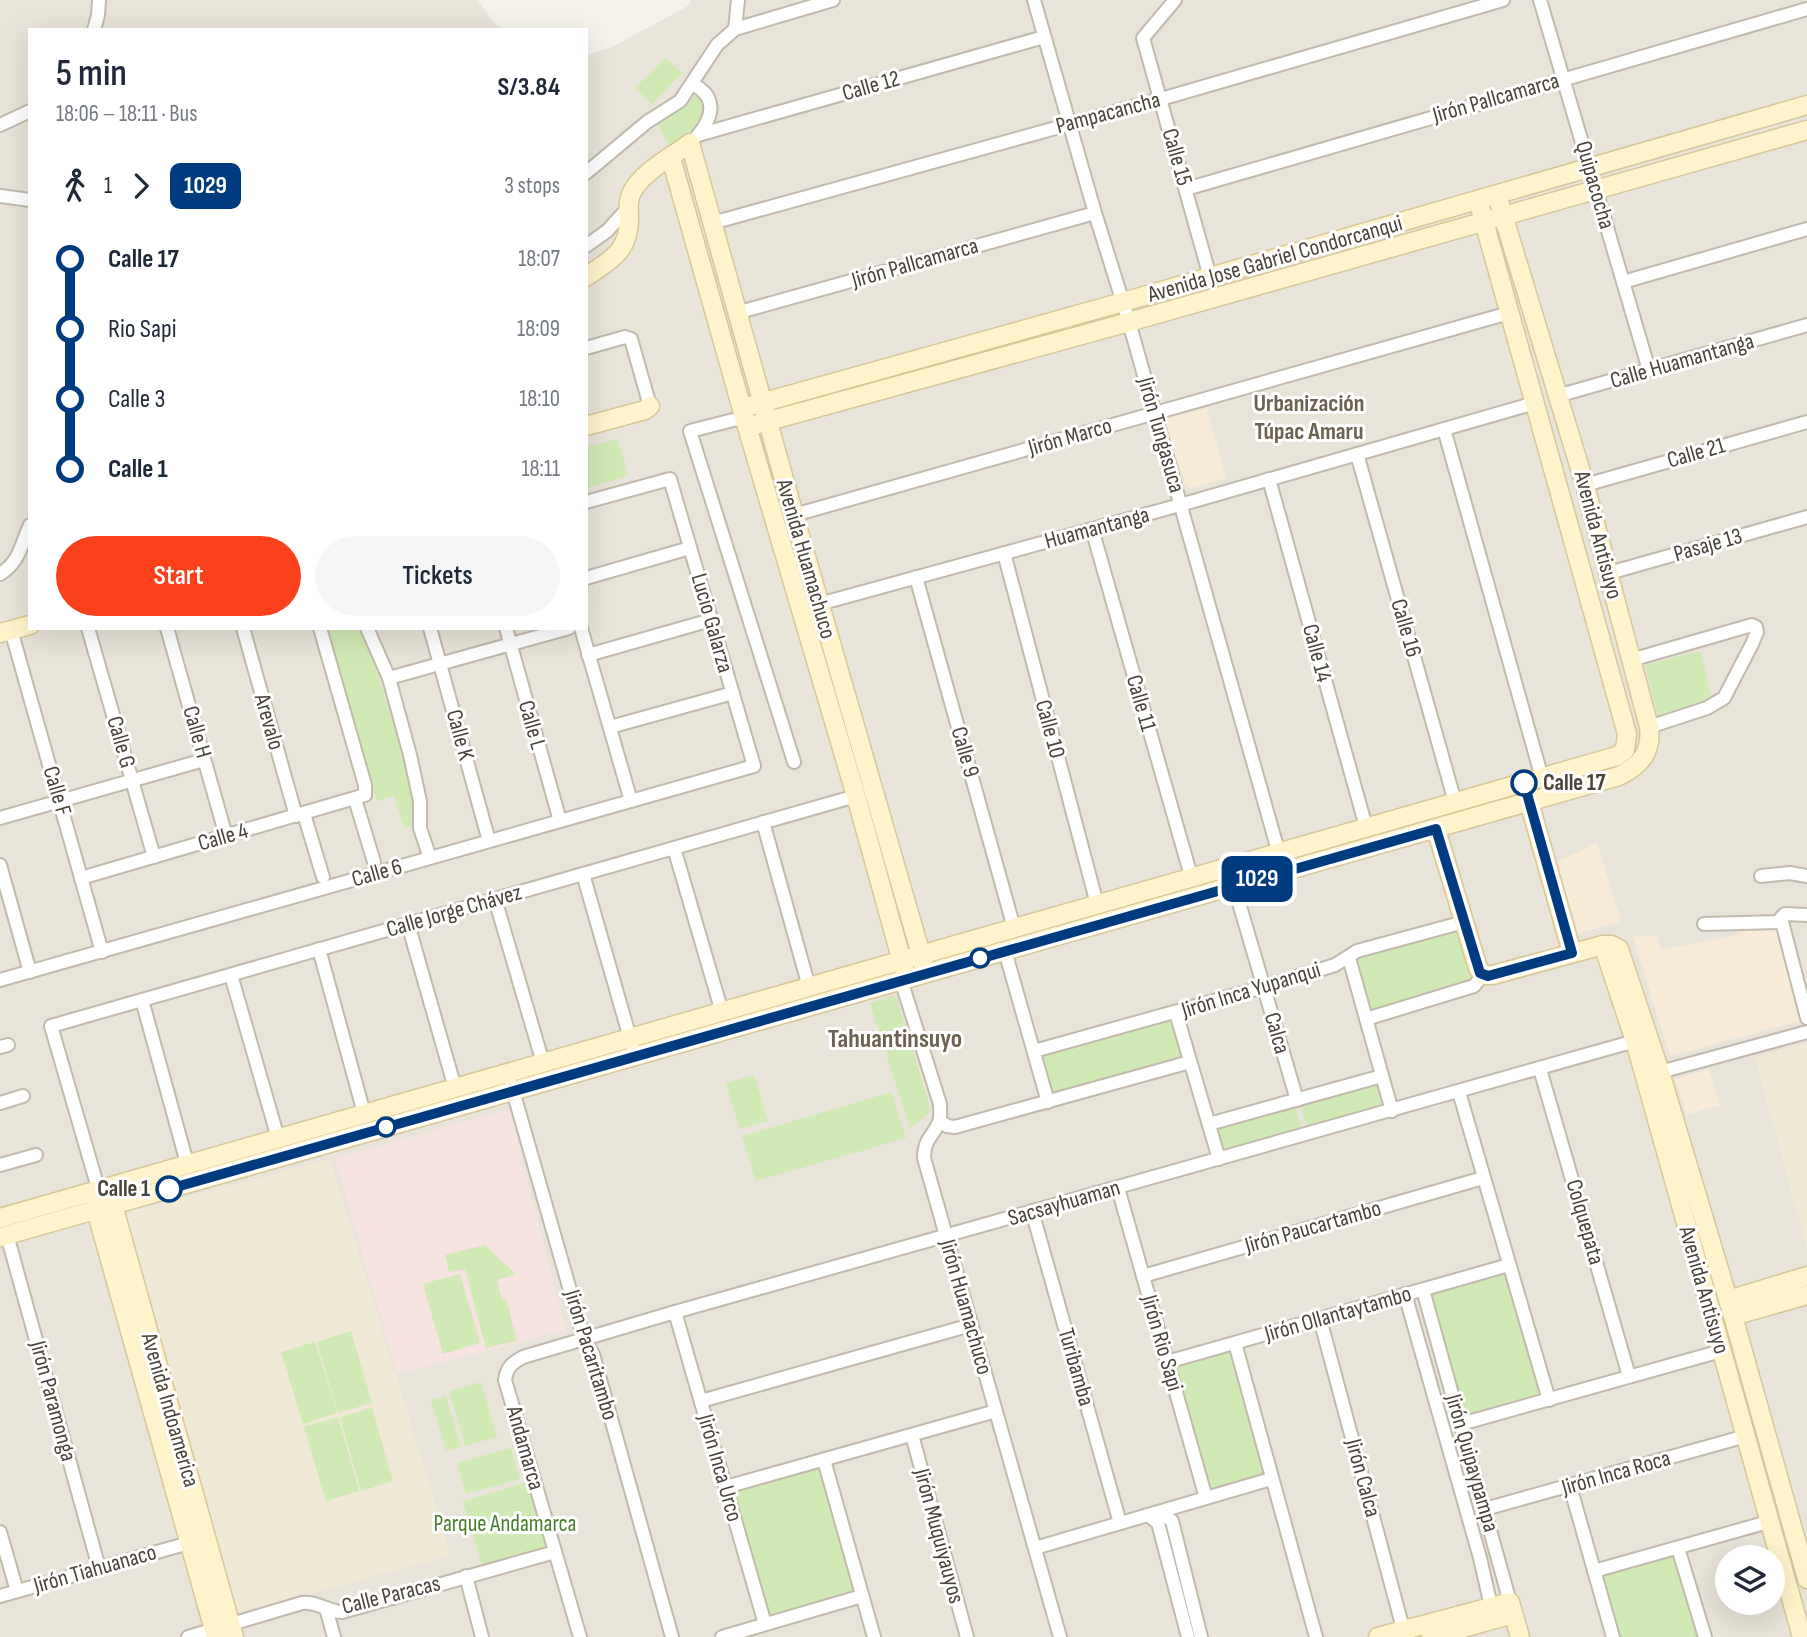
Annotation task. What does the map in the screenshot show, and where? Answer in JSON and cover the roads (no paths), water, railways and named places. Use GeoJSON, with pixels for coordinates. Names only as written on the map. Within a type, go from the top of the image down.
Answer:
{"type":"FeatureCollection","features":[{"type":"Feature","properties":{"kind":"street"},"geometry":{"type":"LineString","coordinates":[[95,28],[99,15],[99,0]]}},
{"type":"Feature","properties":{"kind":"street"},"geometry":{"type":"LineString","coordinates":[[735,29],[737,0]]}},
{"type":"Feature","properties":{"kind":"street"},"geometry":{"type":"LineString","coordinates":[[588,171],[647,122],[673,107],[692,84],[717,45],[735,29],[833,0]]}},
{"type":"Feature","properties":{"kind":"street","name":"Jirón Tungasuca"},"geometry":{"type":"LineString","coordinates":[[1034,0],[1129,322],[1284,872]]}},
{"type":"Feature","properties":{"kind":"street","name":"Calle 15"},"geometry":{"type":"LineString","coordinates":[[1175,0],[1143,38],[1210,277]]}},
{"type":"Feature","properties":{"kind":"street","name":"Pampacancha"},"geometry":{"type":"LineString","coordinates":[[712,223],[1161,99],[1503,0]]}},
{"type":"Feature","properties":{"kind":"street","name":"Quipacocha"},"geometry":{"type":"LineString","coordinates":[[1540,0],[1649,370]]}},
{"type":"Feature","properties":{"kind":"street","name":"Jirón Pallcamarca"},"geometry":{"type":"LineString","coordinates":[[1186,189],[1807,9]]}},
{"type":"Feature","properties":{"kind":"street","name":"Calle 12"},"geometry":{"type":"LineString","coordinates":[[694,139],[1044,37]]}},
{"type":"Feature","properties":{"kind":"street"},"geometry":{"type":"LineString","coordinates":[[588,276],[615,256],[626,244],[631,193],[638,184],[694,139],[708,121],[710,105],[706,93],[692,84]]}},
{"type":"Feature","properties":{"kind":"street","name":"Avenida Jose Gabriel Condorcanqui"},"geometry":{"type":"LineString","coordinates":[[745,417],[762,403],[1807,105]]}},
{"type":"Feature","properties":{"kind":"street"},"geometry":{"type":"LineString","coordinates":[[0,125],[28,112]]}},
{"type":"Feature","properties":{"kind":"street","name":"Avenida Jose Gabriel Condorcanqui"},"geometry":{"type":"LineString","coordinates":[[745,417],[768,421],[1807,130]]}},
{"type":"Feature","properties":{"kind":"street","name":"Avenida Huamachuco"},"geometry":{"type":"LineString","coordinates":[[694,139],[712,223],[736,313],[927,973]]}},
{"type":"Feature","properties":{"kind":"street","name":"Avenida Huamachuco"},"geometry":{"type":"LineString","coordinates":[[671,158],[856,796],[904,979]]}},
{"type":"Feature","properties":{"kind":"street","name":"Avenida Antisuyo"},"geometry":{"type":"LineString","coordinates":[[3,1236],[1436,829],[1619,776],[1631,770],[1642,761],[1648,749],[1649,727],[1585,485],[1497,195]]}},
{"type":"Feature","properties":{"kind":"street"},"geometry":{"type":"LineString","coordinates":[[0,196],[28,200]]}},
{"type":"Feature","properties":{"kind":"street","name":"Avenida Antisuyo"},"geometry":{"type":"LineString","coordinates":[[1478,201],[1628,743],[1618,756],[1533,780]]}},
{"type":"Feature","properties":{"kind":"street"},"geometry":{"type":"LineString","coordinates":[[588,245],[607,231],[628,208]]}},
{"type":"Feature","properties":{"kind":"street","name":"Jirón Pallcamarca"},"geometry":{"type":"LineString","coordinates":[[736,313],[1095,213]]}},
{"type":"Feature","properties":{"kind":"street"},"geometry":{"type":"LineString","coordinates":[[1623,282],[1807,229]]}},
{"type":"Feature","properties":{"kind":"street","name":"Jirón Marco"},"geometry":{"type":"LineString","coordinates":[[794,515],[1509,313]]}},
{"type":"Feature","properties":{"kind":"street","name":"Calle Huamantanga"},"geometry":{"type":"LineString","coordinates":[[1557,396],[1807,325]]}},
{"type":"Feature","properties":{"kind":"street"},"geometry":{"type":"LineString","coordinates":[[588,347],[629,337],[650,406],[645,410],[588,425]]}},
{"type":"Feature","properties":{"kind":"street","name":"Huamantanga"},"geometry":{"type":"LineString","coordinates":[[819,604],[1181,505],[1535,403]]}},
{"type":"Feature","properties":{"kind":"street"},"geometry":{"type":"LineString","coordinates":[[745,417],[690,431],[794,762]]}},
{"type":"Feature","properties":{"kind":"street","name":"Calle 21"},"geometry":{"type":"LineString","coordinates":[[1585,485],[1807,422]]}},
{"type":"Feature","properties":{"kind":"street"},"geometry":{"type":"LineString","coordinates":[[1444,429],[1533,780],[1529,802],[1572,953]]}},
{"type":"Feature","properties":{"kind":"street","name":"Calle 16"},"geometry":{"type":"LineString","coordinates":[[1357,454],[1455,802]]}},
{"type":"Feature","properties":{"kind":"street","name":"Lucio Galarza"},"geometry":{"type":"LineString","coordinates":[[588,501],[670,479],[754,766]]}},
{"type":"Feature","properties":{"kind":"street","name":"Calle 14"},"geometry":{"type":"LineString","coordinates":[[1269,479],[1366,827]]}},
{"type":"Feature","properties":{"kind":"street","name":"Pasaje 13"},"geometry":{"type":"LineString","coordinates":[[1609,573],[1807,517]]}},
{"type":"Feature","properties":{"kind":"street","name":"Calle 11"},"geometry":{"type":"LineString","coordinates":[[1092,529],[1191,876]]}},
{"type":"Feature","properties":{"kind":"street"},"geometry":{"type":"LineString","coordinates":[[0,574],[11,566],[18,556],[28,530]]}},
{"type":"Feature","properties":{"kind":"street"},"geometry":{"type":"LineString","coordinates":[[588,578],[690,548]]}},
{"type":"Feature","properties":{"kind":"street","name":"Calle 10"},"geometry":{"type":"LineString","coordinates":[[1004,554],[1097,904]]}},
{"type":"Feature","properties":{"kind":"street","name":"Calle 9"},"geometry":{"type":"LineString","coordinates":[[916,577],[1014,928]]}},
{"type":"Feature","properties":{"kind":"street"},"geometry":{"type":"LineString","coordinates":[[588,655],[711,620]]}},
{"type":"Feature","properties":{"kind":"street"},"geometry":{"type":"LineString","coordinates":[[1631,660],[1752,625],[1756,627],[1757,632],[1752,644],[1724,698],[1707,708],[1649,727]]}},
{"type":"Feature","properties":{"kind":"street"},"geometry":{"type":"LineString","coordinates":[[6,632],[28,626]]}},
{"type":"Feature","properties":{"kind":"street","name":"Calle G"},"geometry":{"type":"LineString","coordinates":[[89,630],[154,857]]}},
{"type":"Feature","properties":{"kind":"street","name":"Calle H"},"geometry":{"type":"LineString","coordinates":[[168,630],[226,836]]}},
{"type":"Feature","properties":{"kind":"street","name":"Arevalo"},"geometry":{"type":"LineString","coordinates":[[244,630],[300,815],[323,877]]}},
{"type":"Feature","properties":{"kind":"street"},"geometry":{"type":"LineString","coordinates":[[321,630],[366,791],[360,797],[374,862]]}},
{"type":"Feature","properties":{"kind":"street"},"geometry":{"type":"LineString","coordinates":[[368,630],[389,678],[411,755],[420,801],[420,828],[430,858]]}},
{"type":"Feature","properties":{"kind":"street","name":"Calle K"},"geometry":{"type":"LineString","coordinates":[[431,630],[489,841]]}},
{"type":"Feature","properties":{"kind":"street","name":"Calle L"},"geometry":{"type":"LineString","coordinates":[[506,630],[560,821]]}},
{"type":"Feature","properties":{"kind":"street"},"geometry":{"type":"LineString","coordinates":[[389,678],[562,630]]}},
{"type":"Feature","properties":{"kind":"street"},"geometry":{"type":"LineString","coordinates":[[582,630],[631,801]]}},
{"type":"Feature","properties":{"kind":"street","name":"Calle F"},"geometry":{"type":"LineString","coordinates":[[6,632],[60,802],[102,952]]}},
{"type":"Feature","properties":{"kind":"street"},"geometry":{"type":"LineString","coordinates":[[610,727],[733,693]]}},
{"type":"Feature","properties":{"kind":"street"},"geometry":{"type":"LineString","coordinates":[[0,818],[204,760]]}},
{"type":"Feature","properties":{"kind":"street","name":"Calle 6"},"geometry":{"type":"LineString","coordinates":[[0,980],[754,766]]}},
{"type":"Feature","properties":{"kind":"street"},"geometry":{"type":"LineString","coordinates":[[0,1218],[1533,780]]}},
{"type":"Feature","properties":{"kind":"street","name":"Calle Jorge Chávez"},"geometry":{"type":"LineString","coordinates":[[51,1026],[856,796]]}},
{"type":"Feature","properties":{"kind":"street","name":"Calle 4"},"geometry":{"type":"LineString","coordinates":[[81,878],[360,797]]}},
{"type":"Feature","properties":{"kind":"street"},"geometry":{"type":"LineString","coordinates":[[763,822],[809,987]]}},
{"type":"Feature","properties":{"kind":"street"},"geometry":{"type":"LineString","coordinates":[[1436,829],[1478,968],[1483,975]]}},
{"type":"Feature","properties":{"kind":"street"},"geometry":{"type":"LineString","coordinates":[[674,848],[722,1012]]}},
{"type":"Feature","properties":{"kind":"street"},"geometry":{"type":"LineString","coordinates":[[0,865],[30,972]]}},
{"type":"Feature","properties":{"kind":"street"},"geometry":{"type":"LineString","coordinates":[[1761,876],[1790,873],[1807,876]]}},
{"type":"Feature","properties":{"kind":"street"},"geometry":{"type":"LineString","coordinates":[[583,874],[635,1056]]}},
{"type":"Feature","properties":{"kind":"street","name":"Calca"},"geometry":{"type":"LineString","coordinates":[[1234,886],[1297,1100]]}},
{"type":"Feature","properties":{"kind":"street"},"geometry":{"type":"LineString","coordinates":[[495,899],[542,1063]]}},
{"type":"Feature","properties":{"kind":"street"},"geometry":{"type":"LineString","coordinates":[[1704,924],[1807,915]]}},
{"type":"Feature","properties":{"kind":"street"},"geometry":{"type":"LineString","coordinates":[[1783,918],[1807,1018]]}},
{"type":"Feature","properties":{"kind":"street","name":"Jirón Inca Yupanqui"},"geometry":{"type":"LineString","coordinates":[[1034,1051],[1264,987],[1335,965],[1357,951],[1464,922]]}},
{"type":"Feature","properties":{"kind":"street"},"geometry":{"type":"LineString","coordinates":[[408,924],[454,1088]]}},
{"type":"Feature","properties":{"kind":"street"},"geometry":{"type":"LineString","coordinates":[[1483,975],[1493,975],[1603,945]]}},
{"type":"Feature","properties":{"kind":"street","name":"Avenida Antisuyo"},"geometry":{"type":"LineString","coordinates":[[1802,1637],[1635,1041],[1603,945],[1616,947],[1620,952],[1660,1072],[1807,1579]]}},
{"type":"Feature","properties":{"kind":"street"},"geometry":{"type":"LineString","coordinates":[[319,949],[364,1113]]}},
{"type":"Feature","properties":{"kind":"street"},"geometry":{"type":"LineString","coordinates":[[1005,951],[1048,1102]]}},
{"type":"Feature","properties":{"kind":"street"},"geometry":{"type":"LineString","coordinates":[[1349,958],[1392,1111]]}},
{"type":"Feature","properties":{"kind":"street"},"geometry":{"type":"LineString","coordinates":[[230,975],[278,1138]]}},
{"type":"Feature","properties":{"kind":"street"},"geometry":{"type":"LineString","coordinates":[[1366,1019],[1474,986],[1483,975]]}},
{"type":"Feature","properties":{"kind":"street"},"geometry":{"type":"LineString","coordinates":[[904,979],[940,1104],[940,1121],[947,1126],[955,1127],[1190,1062]]}},
{"type":"Feature","properties":{"kind":"street"},"geometry":{"type":"LineString","coordinates":[[142,1000],[187,1163]]}},
{"type":"Feature","properties":{"kind":"street"},"geometry":{"type":"LineString","coordinates":[[1176,1013],[1219,1159]]}},
{"type":"Feature","properties":{"kind":"street","name":"Avenida Indoamerica"},"geometry":{"type":"LineString","coordinates":[[51,1026],[99,1188],[189,1543],[224,1632]]}},
{"type":"Feature","properties":{"kind":"street"},"geometry":{"type":"LineString","coordinates":[[1660,1072],[1807,1032]]}},
{"type":"Feature","properties":{"kind":"street","name":"Sacsayhuaman"},"geometry":{"type":"LineString","coordinates":[[505,1380],[507,1370],[513,1362],[584,1339],[1635,1041]]}},
{"type":"Feature","properties":{"kind":"street","name":"Colquepata"},"geometry":{"type":"LineString","coordinates":[[1540,1069],[1629,1376]]}},
{"type":"Feature","properties":{"kind":"street","name":"Jirón Pacaritambo"},"geometry":{"type":"LineString","coordinates":[[508,1072],[584,1339],[593,1354],[673,1637]]}},
{"type":"Feature","properties":{"kind":"street"},"geometry":{"type":"LineString","coordinates":[[1209,1124],[1382,1076]]}},
{"type":"Feature","properties":{"kind":"street"},"geometry":{"type":"LineString","coordinates":[[1459,1092],[1549,1399]]}},
{"type":"Feature","properties":{"kind":"street"},"geometry":{"type":"LineString","coordinates":[[0,1103],[23,1096]]}},
{"type":"Feature","properties":{"kind":"street","name":"Jirón Huamachuco"},"geometry":{"type":"LineString","coordinates":[[940,1121],[924,1147],[924,1158],[1060,1637]]}},
{"type":"Feature","properties":{"kind":"street"},"geometry":{"type":"LineString","coordinates":[[0,1165],[37,1155]]}},
{"type":"Feature","properties":{"kind":"street","name":"Jirón Paucartambo"},"geometry":{"type":"LineString","coordinates":[[1143,1276],[1483,1178]]}},
{"type":"Feature","properties":{"kind":"street","name":"Jirón Rio Sapi"},"geometry":{"type":"LineString","coordinates":[[1118,1188],[1206,1498]]}},
{"type":"Feature","properties":{"kind":"street","name":"Avenida Indoamerica"},"geometry":{"type":"LineString","coordinates":[[104,1208],[224,1632]]}},
{"type":"Feature","properties":{"kind":"street","name":"Turibamba"},"geometry":{"type":"LineString","coordinates":[[1032,1212],[1120,1523]]}},
{"type":"Feature","properties":{"kind":"street","name":"Jirón Paramonga"},"geometry":{"type":"LineString","coordinates":[[3,1236],[99,1568]]}},
{"type":"Feature","properties":{"kind":"street","name":"Jirón Ollantaytambo"},"geometry":{"type":"LineString","coordinates":[[1167,1362],[1509,1265]]}},
{"type":"Feature","properties":{"kind":"street"},"geometry":{"type":"LineString","coordinates":[[1730,1308],[1807,1276]]}},
{"type":"Feature","properties":{"kind":"street","name":"Jirón Quipaypampa"},"geometry":{"type":"LineString","coordinates":[[1423,1290],[1520,1637]]}},
{"type":"Feature","properties":{"kind":"street"},"geometry":{"type":"LineString","coordinates":[[1405,1294],[1500,1637]]}},
{"type":"Feature","properties":{"kind":"street"},"geometry":{"type":"LineString","coordinates":[[1730,1308],[1807,1295]]}},
{"type":"Feature","properties":{"kind":"street","name":"Jirón Inca Urco"},"geometry":{"type":"LineString","coordinates":[[675,1312],[765,1624]]}},
{"type":"Feature","properties":{"kind":"street","name":"Jirón Calca"},"geometry":{"type":"LineString","coordinates":[[1321,1318],[1404,1633]]}},
{"type":"Feature","properties":{"kind":"street"},"geometry":{"type":"LineString","coordinates":[[701,1402],[971,1325]]}},
{"type":"Feature","properties":{"kind":"street"},"geometry":{"type":"LineString","coordinates":[[1235,1343],[1316,1637]]}},
{"type":"Feature","properties":{"kind":"street"},"geometry":{"type":"LineString","coordinates":[[1461,1424],[1721,1351]]}},
{"type":"Feature","properties":{"kind":"street","name":"Andamarca"},"geometry":{"type":"LineString","coordinates":[[505,1380],[580,1637]]}},
{"type":"Feature","properties":{"kind":"street"},"geometry":{"type":"LineString","coordinates":[[726,1487],[996,1412]]}},
{"type":"Feature","properties":{"kind":"street","name":"Jirón Muquiyauyos"},"geometry":{"type":"LineString","coordinates":[[912,1435],[967,1637]]}},
{"type":"Feature","properties":{"kind":"street","name":"Jirón Inca Roca"},"geometry":{"type":"LineString","coordinates":[[1485,1509],[1746,1436]]}},
{"type":"Feature","properties":{"kind":"street"},"geometry":{"type":"LineString","coordinates":[[824,1460],[874,1637]]}},
{"type":"Feature","properties":{"kind":"street"},"geometry":{"type":"LineString","coordinates":[[1035,1548],[1271,1479]]}},
{"type":"Feature","properties":{"kind":"street"},"geometry":{"type":"LineString","coordinates":[[1570,1486],[1613,1637]]}},
{"type":"Feature","properties":{"kind":"street"},"geometry":{"type":"LineString","coordinates":[[1154,1513],[1188,1637]]}},
{"type":"Feature","properties":{"kind":"street"},"geometry":{"type":"LineString","coordinates":[[1154,1513],[1172,1521],[1201,1637]]}},
{"type":"Feature","properties":{"kind":"street"},"geometry":{"type":"LineString","coordinates":[[1594,1571],[1768,1522]]}},
{"type":"Feature","properties":{"kind":"street"},"geometry":{"type":"LineString","coordinates":[[0,1532],[17,1591]]}},
{"type":"Feature","properties":{"kind":"street","name":"Jirón Tiahuanaco"},"geometry":{"type":"LineString","coordinates":[[0,1595],[189,1543]]}},
{"type":"Feature","properties":{"kind":"street"},"geometry":{"type":"LineString","coordinates":[[1678,1548],[1705,1637]]}},
{"type":"Feature","properties":{"kind":"street","name":"Calle Paracas"},"geometry":{"type":"LineString","coordinates":[[188,1637],[224,1632],[302,1603],[314,1603],[335,1612],[342,1612],[555,1552]]}},
{"type":"Feature","properties":{"kind":"street"},"geometry":{"type":"LineString","coordinates":[[466,1576],[482,1637]]}},
{"type":"Feature","properties":{"kind":"street"},"geometry":{"type":"LineString","coordinates":[[722,1637],[863,1596]]}},
{"type":"Feature","properties":{"kind":"street"},"geometry":{"type":"LineString","coordinates":[[326,1608],[334,1637]]}},
{"type":"Feature","properties":{"kind":"street"},"geometry":{"type":"LineString","coordinates":[[1378,1637],[1511,1608]]}},
{"type":"Feature","properties":{"kind":"street"},"geometry":{"type":"LineString","coordinates":[[1432,1637],[1493,1613]]}},
{"type":"Feature","properties":{"kind":"place","name":"Calle 17"},"geometry":{"type":"Point","coordinates":[1524,783]}},
{"type":"Feature","properties":{"kind":"place","name":"Calle 1"},"geometry":{"type":"Point","coordinates":[169,1189]}},
{"type":"Feature","properties":{"kind":"district","name":"Urbanización Túpac Amaru"},"geometry":{"type":"Point","coordinates":[1309,417]}},
{"type":"Feature","properties":{"kind":"district","name":"Tahuantinsuyo"},"geometry":{"type":"Point","coordinates":[895,1039]}},
{"type":"Feature","properties":{"kind":"park label","name":"Parque Andamarca"},"geometry":{"type":"Point","coordinates":[505,1524]}}]}
